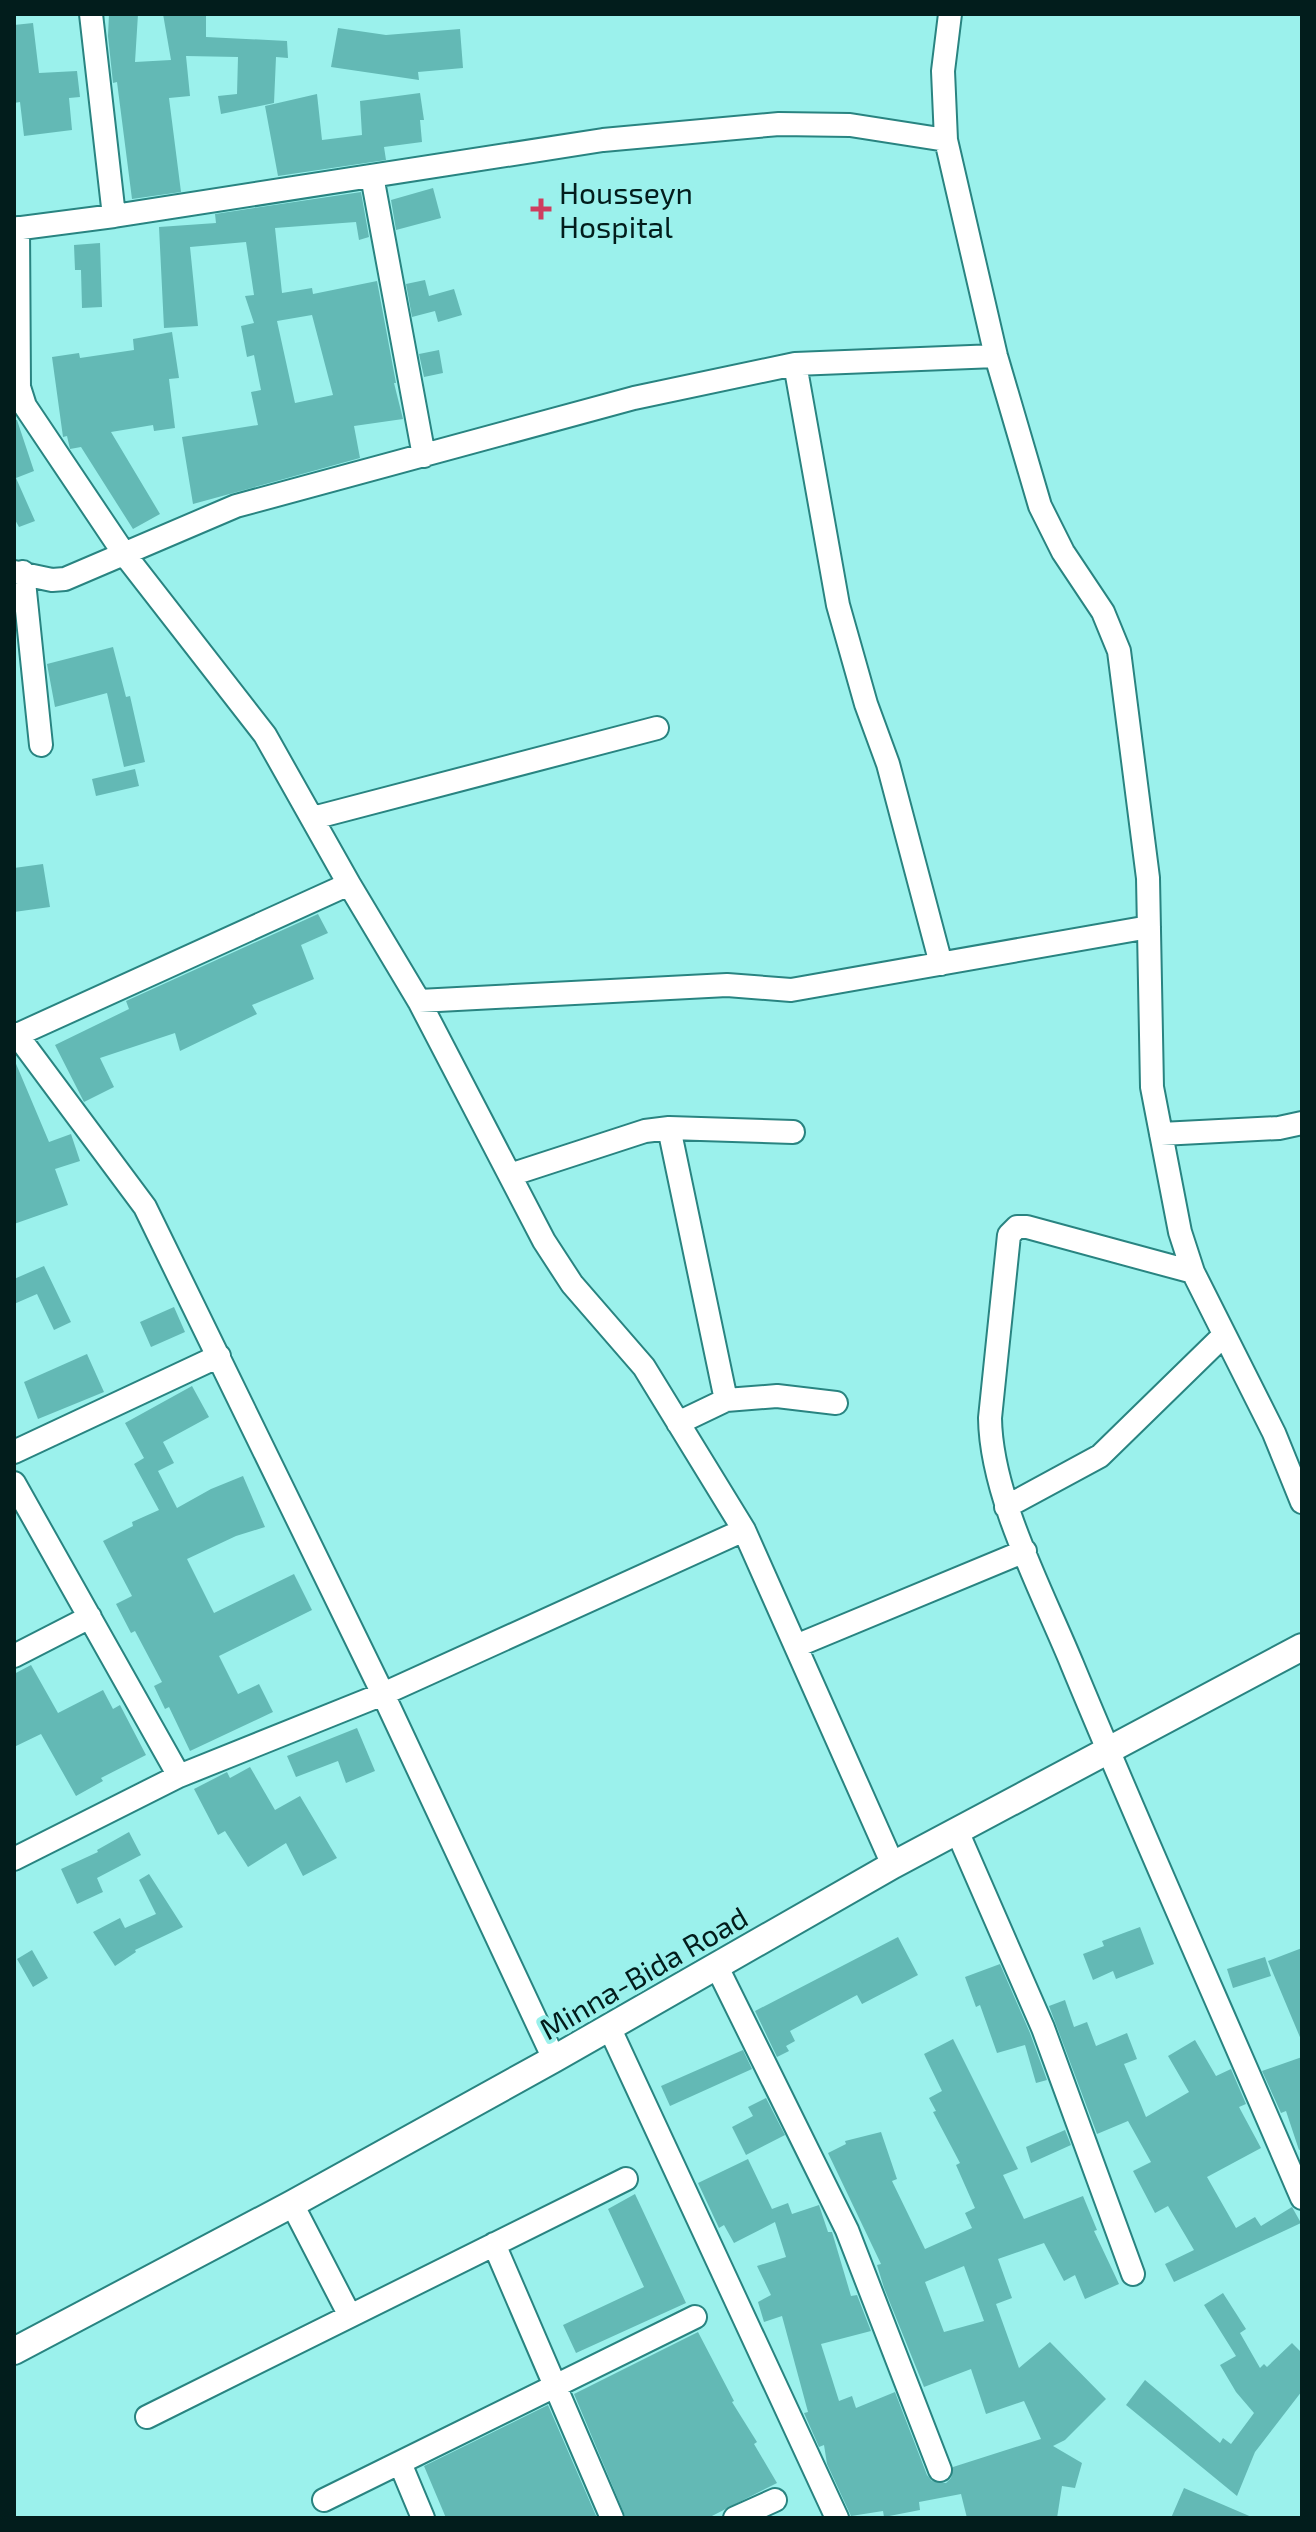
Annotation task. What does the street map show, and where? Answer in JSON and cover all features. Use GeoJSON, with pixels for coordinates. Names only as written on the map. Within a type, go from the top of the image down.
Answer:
{"type":"FeatureCollection","features":[{"type":"Feature","properties":{"kind":"main road","name":"Minna-Bida Road"},"geometry":{"type":"LineString","coordinates":[[14,2351],[292,2204],[554,2059],[893,1865],[1302,1647]]}},
{"type":"Feature","properties":{"kind":"street"},"geometry":{"type":"LineString","coordinates":[[91,14],[114,216]]}},
{"type":"Feature","properties":{"kind":"street"},"geometry":{"type":"LineString","coordinates":[[950,14],[943,71],[946,140],[996,356],[1040,506],[1063,552],[1103,612],[1119,651],[1148,878],[1152,1087],[1180,1232],[1193,1272],[1274,1433],[1302,1502]]}},
{"type":"Feature","properties":{"kind":"street"},"geometry":{"type":"LineString","coordinates":[[893,1865],[744,1530],[644,1367],[572,1284],[544,1241],[419,1001],[265,735],[125,555],[25,406],[19,387],[16,229],[603,140],[779,124],[850,125],[946,140]]}},
{"type":"Feature","properties":{"kind":"street"},"geometry":{"type":"LineString","coordinates":[[372,176],[424,456]]}},
{"type":"Feature","properties":{"kind":"street"},"geometry":{"type":"LineString","coordinates":[[41,745],[18,572],[52,580],[65,579],[236,506],[634,398],[795,364],[996,356]]}},
{"type":"Feature","properties":{"kind":"street"},"geometry":{"type":"LineString","coordinates":[[795,364],[838,605],[866,704],[896,791],[941,964]]}},
{"type":"Feature","properties":{"kind":"street"},"geometry":{"type":"LineString","coordinates":[[313,818],[657,728]]}},
{"type":"Feature","properties":{"kind":"street"},"geometry":{"type":"LineString","coordinates":[[349,884],[16,1035],[145,1207],[383,1694],[554,2059]]}},
{"type":"Feature","properties":{"kind":"street"},"geometry":{"type":"LineString","coordinates":[[419,1001],[727,985],[791,990],[1149,927]]}},
{"type":"Feature","properties":{"kind":"street"},"geometry":{"type":"LineString","coordinates":[[1161,1134],[1279,1128],[1302,1123]]}},
{"type":"Feature","properties":{"kind":"street"},"geometry":{"type":"LineString","coordinates":[[510,1175],[645,1131],[669,1128],[793,1132]]}},
{"type":"Feature","properties":{"kind":"street"},"geometry":{"type":"LineString","coordinates":[[669,1128],[726,1400]]}},
{"type":"Feature","properties":{"kind":"street"},"geometry":{"type":"LineString","coordinates":[[1193,1272],[1027,1227],[1017,1227],[1009,1235],[990,1441],[1006,1507],[1302,2198]]}},
{"type":"Feature","properties":{"kind":"street"},"geometry":{"type":"LineString","coordinates":[[1006,1507],[1100,1456],[1224,1335]]}},
{"type":"Feature","properties":{"kind":"street"},"geometry":{"type":"LineString","coordinates":[[14,1452],[219,1356]]}},
{"type":"Feature","properties":{"kind":"street"},"geometry":{"type":"LineString","coordinates":[[678,1423],[726,1400],[777,1396],[836,1403]]}},
{"type":"Feature","properties":{"kind":"street"},"geometry":{"type":"LineString","coordinates":[[14,1483],[179,1776]]}},
{"type":"Feature","properties":{"kind":"street"},"geometry":{"type":"LineString","coordinates":[[14,1859],[179,1776],[383,1694],[744,1530]]}},
{"type":"Feature","properties":{"kind":"street"},"geometry":{"type":"LineString","coordinates":[[796,1646],[1025,1551]]}},
{"type":"Feature","properties":{"kind":"street"},"geometry":{"type":"LineString","coordinates":[[14,1656],[90,1617]]}},
{"type":"Feature","properties":{"kind":"street"},"geometry":{"type":"LineString","coordinates":[[957,1831],[1043,2028],[1133,2274]]}},
{"type":"Feature","properties":{"kind":"street"},"geometry":{"type":"LineString","coordinates":[[717,1967],[847,2230],[940,2470]]}},
{"type":"Feature","properties":{"kind":"street"},"geometry":{"type":"LineString","coordinates":[[609,2027],[837,2518]]}},
{"type":"Feature","properties":{"kind":"street"},"geometry":{"type":"LineString","coordinates":[[147,2417],[626,2179]]}},
{"type":"Feature","properties":{"kind":"street"},"geometry":{"type":"LineString","coordinates":[[292,2204],[350,2316]]}},
{"type":"Feature","properties":{"kind":"street"},"geometry":{"type":"LineString","coordinates":[[494,2244],[612,2518]]}},
{"type":"Feature","properties":{"kind":"street"},"geometry":{"type":"LineString","coordinates":[[324,2500],[695,2317]]}},
{"type":"Feature","properties":{"kind":"street"},"geometry":{"type":"LineString","coordinates":[[400,2463],[423,2518]]}},
{"type":"Feature","properties":{"kind":"street"},"geometry":{"type":"LineString","coordinates":[[735,2518],[775,2500]]}},
{"type":"Feature","properties":{"kind":"building"},"geometry":{"type":"Polygon","coordinates":[[[109,14],[138,14],[135,62],[171,60],[163,14],[206,14],[206,37],[287,41],[288,58],[276,57],[274,103],[221,114],[218,96],[237,94],[238,57],[186,56],[190,96],[169,98],[181,192],[132,199],[117,82],[113,83],[109,14]]]}},
{"type":"Feature","properties":{"kind":"building"},"geometry":{"type":"Polygon","coordinates":[[[33,23],[39,73],[77,71],[80,97],[69,98],[72,130],[24,136],[20,102],[14,103],[14,25],[33,23]]]}},
{"type":"Feature","properties":{"kind":"building"},"geometry":{"type":"Polygon","coordinates":[[[338,28],[386,35],[460,29],[463,68],[418,72],[419,80],[331,67],[338,28]]]}},
{"type":"Feature","properties":{"kind":"building"},"geometry":{"type":"Polygon","coordinates":[[[420,93],[424,120],[420,120],[422,142],[384,147],[386,160],[278,176],[265,106],[317,94],[322,140],[362,135],[360,101],[420,93]]]}},
{"type":"Feature","properties":{"kind":"building"},"geometry":{"type":"Polygon","coordinates":[[[433,188],[441,218],[396,230],[391,200],[433,188]]]}},
{"type":"Feature","properties":{"kind":"building"},"geometry":{"type":"Polygon","coordinates":[[[361,192],[369,237],[359,240],[356,222],[275,228],[282,293],[312,288],[313,294],[377,281],[403,419],[354,426],[360,458],[193,504],[182,437],[258,425],[251,392],[261,390],[254,355],[247,357],[241,326],[254,323],[245,296],[254,295],[246,242],[190,247],[198,326],[164,328],[159,227],[216,223],[215,214],[361,192]],[[312,315],[277,321],[295,403],[333,395],[312,315]]]}},
{"type":"Feature","properties":{"kind":"building"},"geometry":{"type":"Polygon","coordinates":[[[100,243],[102,307],[82,308],[81,270],[75,270],[74,245],[100,243]]]}},
{"type":"Feature","properties":{"kind":"building"},"geometry":{"type":"Polygon","coordinates":[[[425,280],[429,296],[454,289],[462,315],[438,322],[435,311],[412,317],[406,284],[425,280]]]}},
{"type":"Feature","properties":{"kind":"building"},"geometry":{"type":"Polygon","coordinates":[[[172,332],[179,378],[169,379],[175,428],[154,431],[153,425],[111,432],[160,514],[133,529],[81,447],[70,449],[67,436],[63,437],[52,357],[79,353],[80,358],[134,350],[133,339],[172,332]]]}},
{"type":"Feature","properties":{"kind":"building"},"geometry":{"type":"Polygon","coordinates":[[[439,350],[443,373],[424,377],[419,354],[439,350]]]}},
{"type":"Feature","properties":{"kind":"building"},"geometry":{"type":"Polygon","coordinates":[[[14,420],[17,420],[34,471],[16,478],[35,521],[19,527],[14,518],[14,420]]]}},
{"type":"Feature","properties":{"kind":"building"},"geometry":{"type":"Polygon","coordinates":[[[113,647],[126,697],[130,696],[145,762],[124,767],[107,693],[55,707],[47,664],[113,647]]]}},
{"type":"Feature","properties":{"kind":"building"},"geometry":{"type":"Polygon","coordinates":[[[135,769],[139,786],[96,796],[92,779],[135,769]]]}},
{"type":"Feature","properties":{"kind":"building"},"geometry":{"type":"Polygon","coordinates":[[[43,864],[50,907],[14,912],[14,868],[43,864]]]}},
{"type":"Feature","properties":{"kind":"building"},"geometry":{"type":"Polygon","coordinates":[[[318,914],[328,933],[301,945],[314,979],[252,1005],[257,1014],[180,1051],[175,1033],[100,1058],[114,1087],[84,1102],[55,1045],[129,1009],[126,1001],[318,914]]]}},
{"type":"Feature","properties":{"kind":"building"},"geometry":{"type":"Polygon","coordinates":[[[14,1059],[49,1142],[71,1134],[80,1161],[55,1169],[68,1205],[14,1224],[14,1059]]]}},
{"type":"Feature","properties":{"kind":"building"},"geometry":{"type":"Polygon","coordinates":[[[44,1266],[71,1322],[54,1330],[37,1294],[14,1304],[14,1279],[44,1266]]]}},
{"type":"Feature","properties":{"kind":"building"},"geometry":{"type":"Polygon","coordinates":[[[174,1307],[185,1332],[151,1347],[140,1322],[174,1307]]]}},
{"type":"Feature","properties":{"kind":"building"},"geometry":{"type":"Polygon","coordinates":[[[87,1354],[104,1392],[38,1419],[24,1382],[87,1354]]]}},
{"type":"Feature","properties":{"kind":"building"},"geometry":{"type":"Polygon","coordinates":[[[192,1386],[209,1417],[163,1442],[174,1463],[158,1471],[177,1508],[243,1476],[265,1527],[236,1536],[187,1559],[214,1613],[294,1574],[312,1610],[219,1656],[238,1694],[259,1684],[273,1712],[190,1751],[169,1707],[165,1709],[154,1686],[162,1682],[135,1631],[131,1633],[116,1604],[132,1596],[103,1541],[133,1526],[132,1522],[159,1510],[134,1464],[144,1458],[125,1423],[192,1386]]]}},
{"type":"Feature","properties":{"kind":"building"},"geometry":{"type":"Polygon","coordinates":[[[31,1665],[58,1713],[103,1690],[113,1709],[120,1705],[146,1755],[101,1778],[103,1781],[76,1796],[41,1734],[14,1747],[14,1674],[31,1665]]]}},
{"type":"Feature","properties":{"kind":"building"},"geometry":{"type":"Polygon","coordinates":[[[357,1728],[375,1771],[346,1783],[338,1761],[296,1777],[287,1756],[357,1728]]]}},
{"type":"Feature","properties":{"kind":"building"},"geometry":{"type":"Polygon","coordinates":[[[250,1767],[275,1810],[300,1796],[337,1858],[303,1876],[286,1843],[248,1867],[225,1831],[218,1835],[194,1789],[227,1772],[230,1778],[250,1767]]]}},
{"type":"Feature","properties":{"kind":"building"},"geometry":{"type":"Polygon","coordinates":[[[129,1832],[141,1855],[97,1878],[103,1892],[77,1904],[61,1869],[98,1852],[129,1832]]]}},
{"type":"Feature","properties":{"kind":"building"},"geometry":{"type":"Polygon","coordinates":[[[149,1874],[183,1927],[135,1950],[115,1966],[93,1932],[120,1918],[125,1928],[156,1914],[139,1880],[149,1874]]]}},
{"type":"Feature","properties":{"kind":"building"},"geometry":{"type":"Polygon","coordinates":[[[1140,1927],[1154,1964],[1116,1979],[1113,1971],[1093,1980],[1083,1954],[1104,1946],[1102,1941],[1140,1927]]]}},
{"type":"Feature","properties":{"kind":"building"},"geometry":{"type":"Polygon","coordinates":[[[898,1937],[918,1975],[862,2004],[857,1995],[790,2031],[795,2041],[786,2046],[789,2051],[777,2057],[755,2011],[898,1937]]]}},
{"type":"Feature","properties":{"kind":"building"},"geometry":{"type":"Polygon","coordinates":[[[1302,1948],[1302,2042],[1268,1961],[1302,1948]]]}},
{"type":"Feature","properties":{"kind":"building"},"geometry":{"type":"Polygon","coordinates":[[[32,1950],[48,1978],[33,1987],[17,1959],[32,1950]]]}},
{"type":"Feature","properties":{"kind":"building"},"geometry":{"type":"Polygon","coordinates":[[[1265,1957],[1271,1976],[1233,1988],[1227,1969],[1265,1957]]]}},
{"type":"Feature","properties":{"kind":"building"},"geometry":{"type":"Polygon","coordinates":[[[1000,1964],[1047,2080],[1036,2083],[1025,2045],[997,2053],[980,2005],[976,2007],[965,1977],[1000,1964]]]}},
{"type":"Feature","properties":{"kind":"building"},"geometry":{"type":"Polygon","coordinates":[[[1065,2000],[1074,2027],[1087,2022],[1096,2046],[1127,2033],[1137,2059],[1124,2064],[1146,2117],[1189,2092],[1168,2056],[1195,2040],[1216,2076],[1231,2069],[1246,2104],[1239,2107],[1261,2148],[1207,2177],[1236,2228],[1255,2217],[1261,2226],[1292,2207],[1301,2223],[1174,2282],[1165,2264],[1194,2250],[1168,2206],[1155,2213],[1133,2171],[1151,2162],[1128,2121],[1097,2134],[1049,2006],[1065,2000]]]}},
{"type":"Feature","properties":{"kind":"building"},"geometry":{"type":"Polygon","coordinates":[[[953,2039],[1018,2169],[1003,2175],[1024,2219],[1083,2196],[1097,2230],[1094,2231],[1119,2284],[1085,2299],[1075,2275],[1064,2281],[1044,2243],[998,2259],[1012,2298],[996,2304],[1019,2368],[1050,2342],[1106,2399],[1065,2440],[1053,2446],[1082,2463],[1075,2488],[1062,2486],[1057,2518],[967,2518],[961,2494],[919,2502],[920,2510],[884,2517],[883,2511],[851,2516],[827,2464],[824,2445],[819,2447],[804,2413],[808,2412],[782,2316],[764,2322],[758,2302],[771,2295],[757,2266],[786,2257],[775,2222],[734,2243],[724,2225],[719,2228],[698,2183],[748,2159],[772,2209],[788,2203],[792,2214],[819,2205],[828,2232],[832,2232],[851,2296],[857,2295],[871,2331],[821,2344],[839,2401],[852,2396],[856,2408],[895,2392],[932,2481],[946,2483],[951,2478],[953,2467],[1041,2439],[1024,2401],[986,2414],[971,2369],[924,2387],[884,2288],[877,2265],[881,2264],[828,2153],[846,2144],[845,2141],[881,2132],[897,2179],[892,2181],[925,2249],[972,2228],[965,2213],[975,2208],[956,2165],[960,2163],[933,2112],[936,2111],[929,2098],[942,2091],[924,2054],[953,2039]],[[964,2266],[925,2282],[944,2332],[984,2321],[964,2266]]]}},
{"type":"Feature","properties":{"kind":"building"},"geometry":{"type":"Polygon","coordinates":[[[743,2050],[752,2069],[670,2106],[661,2086],[743,2050]]]}},
{"type":"Feature","properties":{"kind":"building"},"geometry":{"type":"Polygon","coordinates":[[[1302,2057],[1302,2149],[1299,2150],[1286,2111],[1281,2113],[1262,2071],[1302,2057]]]}},
{"type":"Feature","properties":{"kind":"building"},"geometry":{"type":"Polygon","coordinates":[[[766,2098],[785,2135],[746,2155],[732,2127],[753,2116],[748,2107],[766,2098]]]}},
{"type":"Feature","properties":{"kind":"building"},"geometry":{"type":"Polygon","coordinates":[[[1065,2130],[1071,2145],[1031,2163],[1026,2147],[1065,2130]]]}},
{"type":"Feature","properties":{"kind":"building"},"geometry":{"type":"Polygon","coordinates":[[[635,2194],[686,2303],[576,2353],[563,2325],[644,2287],[608,2209],[635,2194]]]}},
{"type":"Feature","properties":{"kind":"building"},"geometry":{"type":"Polygon","coordinates":[[[1223,2293],[1246,2329],[1240,2333],[1260,2368],[1264,2364],[1267,2367],[1292,2343],[1302,2353],[1302,2391],[1255,2452],[1237,2496],[1126,2405],[1145,2380],[1220,2443],[1223,2438],[1231,2444],[1254,2413],[1236,2392],[1220,2365],[1236,2356],[1204,2305],[1223,2293]]]}},
{"type":"Feature","properties":{"kind":"building"},"geometry":{"type":"Polygon","coordinates":[[[698,2332],[777,2483],[708,2518],[626,2518],[574,2394],[698,2332]]]}},
{"type":"Feature","properties":{"kind":"building"},"geometry":{"type":"Polygon","coordinates":[[[548,2405],[597,2518],[446,2518],[424,2466],[548,2405]]]}},
{"type":"Feature","properties":{"kind":"building"},"geometry":{"type":"Polygon","coordinates":[[[1184,2488],[1254,2518],[1171,2518],[1184,2488]]]}},
{"type":"Feature","properties":{"kind":"place","name":"Housseyn Hospital"},"geometry":{"type":"Point","coordinates":[541,209]}}]}
